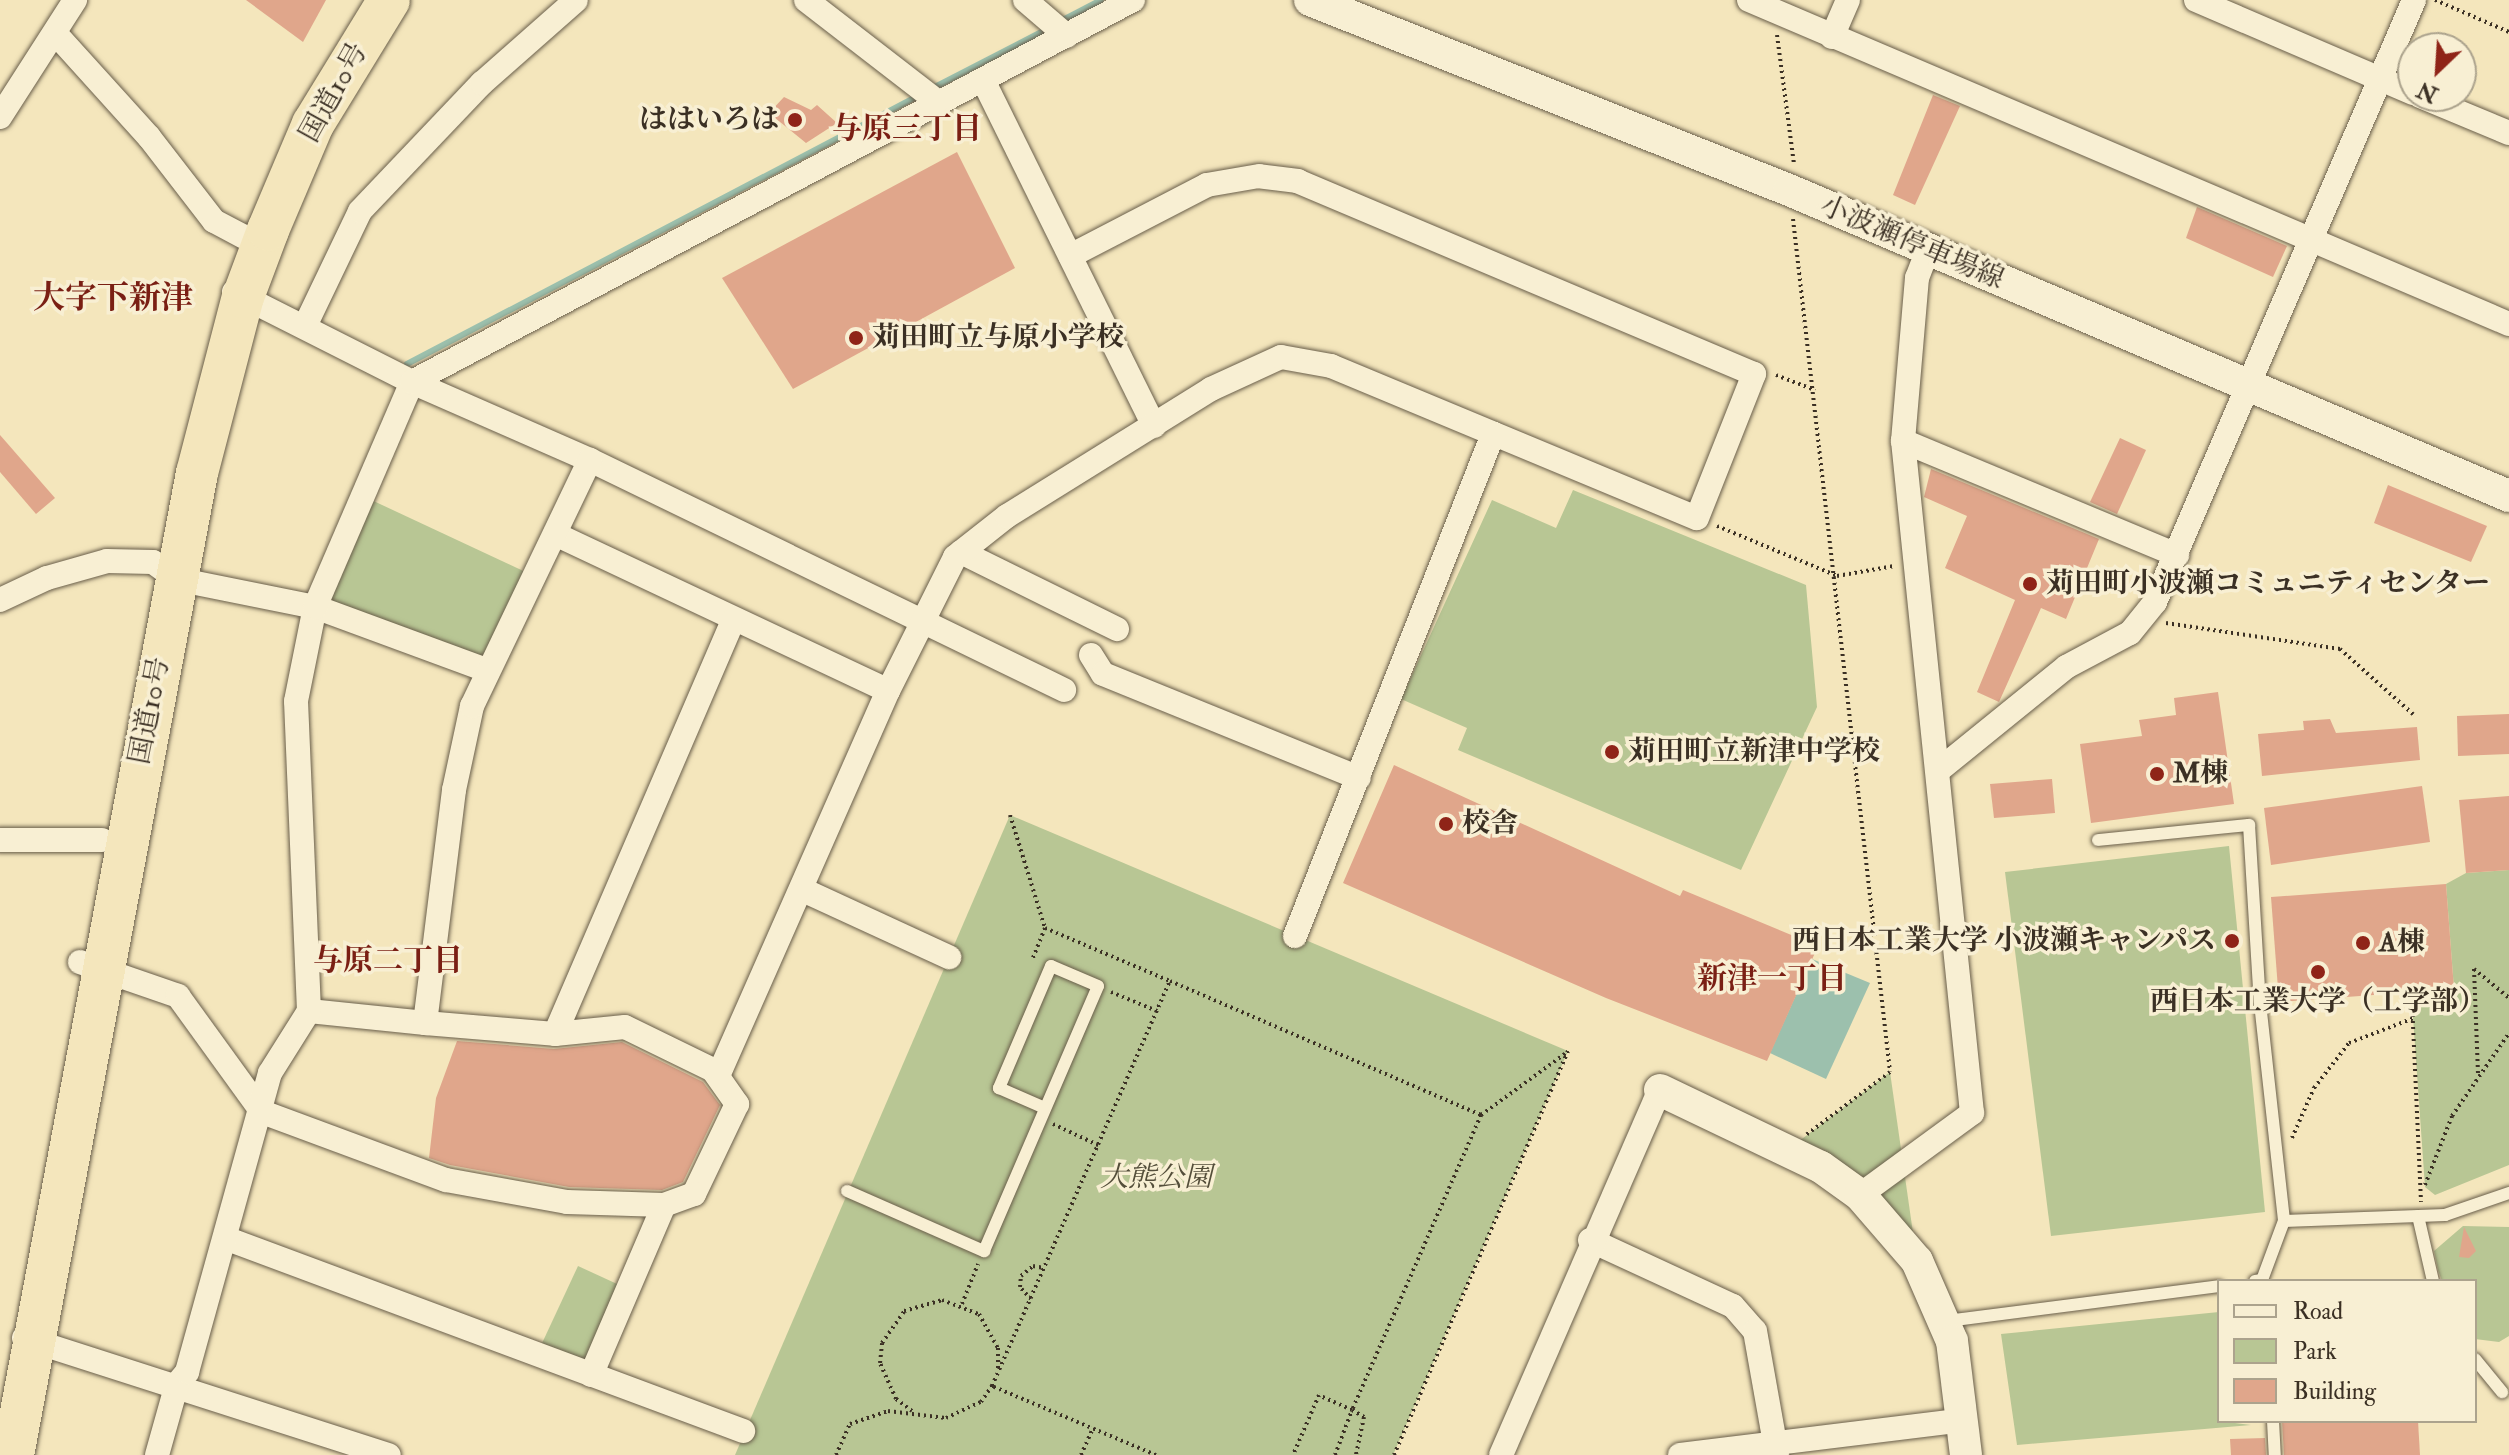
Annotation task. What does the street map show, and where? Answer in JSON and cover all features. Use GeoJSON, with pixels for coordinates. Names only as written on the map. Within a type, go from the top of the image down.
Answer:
{"type":"FeatureCollection","features":[{"type":"Feature","properties":{"kind":"highway","name":"国道10号"},"geometry":{"type":"LineString","coordinates":[[90,966],[102,840],[164,570],[234,292],[244,237],[267,179],[363,0]]}},
{"type":"Feature","properties":{"kind":"highway","name":"国道10号"},"geometry":{"type":"LineString","coordinates":[[234,292],[313,124],[389,0]]}},
{"type":"Feature","properties":{"kind":"highway","name":"国道10号"},"geometry":{"type":"LineString","coordinates":[[13,1455],[24,1337],[164,570]]}},
{"type":"Feature","properties":{"kind":"highway","name":"国道10号"},"geometry":{"type":"LineString","coordinates":[[0,1415],[24,1337]]}},
{"type":"Feature","properties":{"kind":"main road","name":"小波瀬停車場線"},"geometry":{"type":"LineString","coordinates":[[1310,0],[1928,249],[2509,496]]}},
{"type":"Feature","properties":{"kind":"main road"},"geometry":{"type":"LineString","coordinates":[[1660,1090],[1790,1148],[1860,1195],[1917,1261],[1947,1321],[1964,1420],[1966,1455]]}},
{"type":"Feature","properties":{"kind":"street"},"geometry":{"type":"LineString","coordinates":[[0,117],[75,0]]}},
{"type":"Feature","properties":{"kind":"street"},"geometry":{"type":"LineString","coordinates":[[305,326],[360,211],[482,83],[576,0]]}},
{"type":"Feature","properties":{"kind":"street"},"geometry":{"type":"LineString","coordinates":[[806,0],[938,102]]}},
{"type":"Feature","properties":{"kind":"street"},"geometry":{"type":"LineString","coordinates":[[1025,0],[1067,36]]}},
{"type":"Feature","properties":{"kind":"street"},"geometry":{"type":"LineString","coordinates":[[157,1455],[177,1384],[187,1372],[262,1112],[270,1073],[309,1011],[296,701],[315,607],[412,382],[1133,0]]}},
{"type":"Feature","properties":{"kind":"street"},"geometry":{"type":"LineString","coordinates":[[1749,0],[1774,6],[1832,37],[2509,324]]}},
{"type":"Feature","properties":{"kind":"street"},"geometry":{"type":"LineString","coordinates":[[1832,37],[1848,0]]}},
{"type":"Feature","properties":{"kind":"street"},"geometry":{"type":"LineString","coordinates":[[2196,0],[2397,86]]}},
{"type":"Feature","properties":{"kind":"street"},"geometry":{"type":"LineString","coordinates":[[1939,770],[2066,667],[2144,619],[2177,555],[2252,388],[2414,0]]}},
{"type":"Feature","properties":{"kind":"street"},"geometry":{"type":"LineString","coordinates":[[55,33],[149,137],[214,221],[244,237]]}},
{"type":"Feature","properties":{"kind":"street"},"geometry":{"type":"LineString","coordinates":[[983,80],[1154,426]]}},
{"type":"Feature","properties":{"kind":"street"},"geometry":{"type":"LineString","coordinates":[[2458,112],[2509,133]]}},
{"type":"Feature","properties":{"kind":"street"},"geometry":{"type":"LineString","coordinates":[[718,1076],[803,890],[888,691],[924,621],[961,552],[1007,516],[1241,371],[1281,357],[1331,366],[1697,518],[1754,374],[1298,181],[1259,176],[1207,185],[1070,256]]}},
{"type":"Feature","properties":{"kind":"street"},"geometry":{"type":"LineString","coordinates":[[1860,1195],[1972,1113],[1903,441],[1917,278],[1928,249]]}},
{"type":"Feature","properties":{"kind":"street"},"geometry":{"type":"LineString","coordinates":[[234,292],[412,382],[590,460],[1064,690]]}},
{"type":"Feature","properties":{"kind":"street"},"geometry":{"type":"LineString","coordinates":[[1295,936],[1493,434]]}},
{"type":"Feature","properties":{"kind":"street"},"geometry":{"type":"LineString","coordinates":[[1903,441],[2177,555]]}},
{"type":"Feature","properties":{"kind":"street"},"geometry":{"type":"LineString","coordinates":[[425,1023],[454,790],[486,670],[590,460]]}},
{"type":"Feature","properties":{"kind":"street"},"geometry":{"type":"LineString","coordinates":[[555,534],[888,691]]}},
{"type":"Feature","properties":{"kind":"street"},"geometry":{"type":"LineString","coordinates":[[961,552],[1117,629]]}},
{"type":"Feature","properties":{"kind":"street"},"geometry":{"type":"LineString","coordinates":[[0,600],[47,578],[107,561],[164,570],[315,607],[486,670]]}},
{"type":"Feature","properties":{"kind":"street"},"geometry":{"type":"LineString","coordinates":[[555,1034],[733,620]]}},
{"type":"Feature","properties":{"kind":"street"},"geometry":{"type":"LineString","coordinates":[[1091,655],[1103,674],[1359,778]]}},
{"type":"Feature","properties":{"kind":"street"},"geometry":{"type":"LineString","coordinates":[[0,840],[102,840]]}},
{"type":"Feature","properties":{"kind":"street"},"geometry":{"type":"LineString","coordinates":[[803,890],[949,957]]}},
{"type":"Feature","properties":{"kind":"street"},"geometry":{"type":"LineString","coordinates":[[90,966],[178,996],[262,1112],[446,1180],[567,1202],[664,1205],[694,1194],[737,1104],[718,1076],[625,1027],[555,1034],[309,1011]]}},
{"type":"Feature","properties":{"kind":"street"},"geometry":{"type":"LineString","coordinates":[[1501,1455],[1590,1240],[1660,1090]]}},
{"type":"Feature","properties":{"kind":"street"},"geometry":{"type":"LineString","coordinates":[[591,1375],[664,1205]]}},
{"type":"Feature","properties":{"kind":"street"},"geometry":{"type":"LineString","coordinates":[[225,1238],[743,1431]]}},
{"type":"Feature","properties":{"kind":"street"},"geometry":{"type":"LineString","coordinates":[[1590,1240],[1733,1306],[1755,1331],[1776,1450]]}},
{"type":"Feature","properties":{"kind":"street"},"geometry":{"type":"LineString","coordinates":[[24,1337],[389,1455]]}},
{"type":"Feature","properties":{"kind":"street"},"geometry":{"type":"LineString","coordinates":[[1680,1455],[1776,1450],[1964,1420]]}},
{"type":"Feature","properties":{"kind":"lane"},"geometry":{"type":"LineString","coordinates":[[2098,840],[2249,825],[2260,1003],[2284,1221],[2262,1279]]}},
{"type":"Feature","properties":{"kind":"lane"},"geometry":{"type":"LineString","coordinates":[[847,1191],[984,1251],[1098,986],[1051,966],[999,1088],[1045,1108]]}},
{"type":"Feature","properties":{"kind":"lane"},"geometry":{"type":"LineString","coordinates":[[2284,1221],[2445,1215],[2509,1193]]}},
{"type":"Feature","properties":{"kind":"lane"},"geometry":{"type":"LineString","coordinates":[[2418,1216],[2433,1279]]}},
{"type":"Feature","properties":{"kind":"lane"},"geometry":{"type":"LineString","coordinates":[[1947,1321],[2217,1286]]}},
{"type":"Feature","properties":{"kind":"lane"},"geometry":{"type":"LineString","coordinates":[[2477,1361],[2502,1392]]}},
{"type":"Feature","properties":{"kind":"lane"},"geometry":{"type":"LineString","coordinates":[[2273,1423],[2275,1455]]}},
{"type":"Feature","properties":{"kind":"path"},"geometry":{"type":"LineString","coordinates":[[2435,0],[2509,32]]}},
{"type":"Feature","properties":{"kind":"path"},"geometry":{"type":"LineString","coordinates":[[1774,6],[1795,176]]}},
{"type":"Feature","properties":{"kind":"path"},"geometry":{"type":"LineString","coordinates":[[1789,214],[1795,222],[1837,576],[1890,1072],[1790,1148]]}},
{"type":"Feature","properties":{"kind":"path"},"geometry":{"type":"LineString","coordinates":[[1754,374],[1766,371],[1815,390]]}},
{"type":"Feature","properties":{"kind":"path"},"geometry":{"type":"LineString","coordinates":[[1697,518],[1837,576],[1916,562]]}},
{"type":"Feature","properties":{"kind":"path"},"geometry":{"type":"LineString","coordinates":[[2144,619],[2340,649],[2413,714]]}},
{"type":"Feature","properties":{"kind":"path"},"geometry":{"type":"LineString","coordinates":[[1010,815],[1045,928],[1033,958]]}},
{"type":"Feature","properties":{"kind":"path"},"geometry":{"type":"LineString","coordinates":[[1045,928],[1481,1115]]}},
{"type":"Feature","properties":{"kind":"path"},"geometry":{"type":"LineString","coordinates":[[2478,1075],[2474,969],[2509,998]]}},
{"type":"Feature","properties":{"kind":"path"},"geometry":{"type":"LineString","coordinates":[[836,1455],[850,1424],[888,1411],[912,1411],[946,1418],[965,1412],[992,1386],[1170,981]]}},
{"type":"Feature","properties":{"kind":"path"},"geometry":{"type":"LineString","coordinates":[[1098,986],[1157,1011]]}},
{"type":"Feature","properties":{"kind":"path"},"geometry":{"type":"LineString","coordinates":[[2412,1003],[2425,1187]]}},
{"type":"Feature","properties":{"kind":"path"},"geometry":{"type":"LineString","coordinates":[[2280,1182],[2304,1108],[2349,1043],[2414,1018]]}},
{"type":"Feature","properties":{"kind":"path"},"geometry":{"type":"LineString","coordinates":[[2418,1216],[2441,1140],[2478,1075],[2509,1033]]}},
{"type":"Feature","properties":{"kind":"path"},"geometry":{"type":"LineString","coordinates":[[1335,1455],[1481,1115],[1568,1051],[1394,1455]]}},
{"type":"Feature","properties":{"kind":"path"},"geometry":{"type":"LineString","coordinates":[[1044,1137],[1051,1123],[1098,1145]]}},
{"type":"Feature","properties":{"kind":"path"},"geometry":{"type":"LineString","coordinates":[[962,1304],[984,1251]]}},
{"type":"Feature","properties":{"kind":"path"},"geometry":{"type":"LineString","coordinates":[[975,1263],[988,1269]]}},
{"type":"Feature","properties":{"kind":"path"},"geometry":{"type":"LineString","coordinates":[[1031,1299],[1020,1287],[1021,1276],[1033,1266],[1044,1268]]}},
{"type":"Feature","properties":{"kind":"path"},"geometry":{"type":"LineString","coordinates":[[912,1411],[896,1399],[880,1363],[891,1325],[922,1302],[962,1304],[979,1314],[998,1348],[992,1386]]}},
{"type":"Feature","properties":{"kind":"path"},"geometry":{"type":"LineString","coordinates":[[992,1386],[1156,1455]]}},
{"type":"Feature","properties":{"kind":"path"},"geometry":{"type":"LineString","coordinates":[[1293,1455],[1319,1395],[1364,1417],[1356,1455]]}},
{"type":"Feature","properties":{"kind":"path"},"geometry":{"type":"LineString","coordinates":[[1081,1455],[1093,1428]]}},
{"type":"Feature","properties":{"kind":"green space"},"geometry":{"type":"Polygon","coordinates":[[[1573,490],[1806,585],[1817,707],[1741,870],[1458,750],[1467,728],[1401,699],[1492,500],[1556,528],[1573,490]]]}},
{"type":"Feature","properties":{"kind":"green space"},"geometry":{"type":"Polygon","coordinates":[[[365,497],[534,576],[486,670],[315,607],[365,497]]]}},
{"type":"Feature","properties":{"kind":"green space","name":"大熊公園"},"geometry":{"type":"Polygon","coordinates":[[[1010,815],[1568,1051],[1393,1455],[735,1455],[1010,815]]]}},
{"type":"Feature","properties":{"kind":"green space"},"geometry":{"type":"Polygon","coordinates":[[[2229,846],[2265,1212],[2051,1236],[2005,872],[2229,846]]]}},
{"type":"Feature","properties":{"kind":"green space"},"geometry":{"type":"Polygon","coordinates":[[[2509,870],[2509,1165],[2435,1195],[2425,1187],[2412,1003],[2454,989],[2446,884],[2466,873],[2509,870]]]}},
{"type":"Feature","properties":{"kind":"green space"},"geometry":{"type":"Polygon","coordinates":[[[1890,1072],[1917,1261],[1790,1148],[1890,1072]]]}},
{"type":"Feature","properties":{"kind":"green space"},"geometry":{"type":"Polygon","coordinates":[[[2463,1226],[2509,1227],[2509,1336],[2499,1342],[2477,1339],[2477,1279],[2441,1279],[2434,1251],[2463,1226]]]}},
{"type":"Feature","properties":{"kind":"green space"},"geometry":{"type":"Polygon","coordinates":[[[578,1266],[628,1289],[591,1375],[537,1354],[578,1266]]]}},
{"type":"Feature","properties":{"kind":"green space"},"geometry":{"type":"Polygon","coordinates":[[[2217,1312],[2217,1423],[2251,1425],[2017,1445],[2001,1334],[2217,1312]]]}},
{"type":"Feature","properties":{"kind":"shaded area"},"geometry":{"type":"Polygon","coordinates":[[[1812,959],[1870,983],[1826,1079],[1770,1053],[1812,959]]]}},
{"type":"Feature","properties":{"kind":"building"},"geometry":{"type":"Polygon","coordinates":[[[246,0],[326,0],[303,42],[246,0]]]}},
{"type":"Feature","properties":{"kind":"building"},"geometry":{"type":"Polygon","coordinates":[[[1933,95],[1960,106],[1915,205],[1893,195],[1933,95]]]}},
{"type":"Feature","properties":{"kind":"building"},"geometry":{"type":"Polygon","coordinates":[[[784,97],[811,110],[817,105],[837,123],[806,143],[769,113],[784,97]]]}},
{"type":"Feature","properties":{"kind":"building"},"geometry":{"type":"Polygon","coordinates":[[[957,152],[1015,268],[793,389],[722,278],[957,152]]]}},
{"type":"Feature","properties":{"kind":"building"},"geometry":{"type":"Polygon","coordinates":[[[2197,207],[2287,246],[2273,277],[2186,238],[2197,207]]]}},
{"type":"Feature","properties":{"kind":"building"},"geometry":{"type":"Polygon","coordinates":[[[0,435],[55,498],[36,514],[0,472],[0,435]]]}},
{"type":"Feature","properties":{"kind":"building"},"geometry":{"type":"Polygon","coordinates":[[[2120,438],[2146,450],[2117,514],[2090,502],[2120,438]]]}},
{"type":"Feature","properties":{"kind":"building","name":"苅田町小波瀬コミュニティセンター"},"geometry":{"type":"Polygon","coordinates":[[[1931,469],[2099,539],[2066,619],[2041,608],[1999,702],[1977,692],[2015,600],[1945,568],[1967,516],[1924,497],[1931,469]]]}},
{"type":"Feature","properties":{"kind":"building"},"geometry":{"type":"Polygon","coordinates":[[[2388,485],[2487,526],[2471,562],[2374,523],[2388,485]]]}},
{"type":"Feature","properties":{"kind":"building","name":"M棟"},"geometry":{"type":"Polygon","coordinates":[[[2218,692],[2234,804],[2091,823],[2080,744],[2142,736],[2139,720],[2176,715],[2174,698],[2218,692]]]}},
{"type":"Feature","properties":{"kind":"building"},"geometry":{"type":"Polygon","coordinates":[[[2509,714],[2509,754],[2458,756],[2457,716],[2509,714]]]}},
{"type":"Feature","properties":{"kind":"building"},"geometry":{"type":"Polygon","coordinates":[[[2330,719],[2336,733],[2417,727],[2420,760],[2262,776],[2258,734],[2304,730],[2303,721],[2330,719]]]}},
{"type":"Feature","properties":{"kind":"building","name":"校舎"},"geometry":{"type":"Polygon","coordinates":[[[1394,765],[1680,896],[1683,890],[1818,946],[1767,1061],[1606,998],[1343,883],[1394,765]]]}},
{"type":"Feature","properties":{"kind":"building"},"geometry":{"type":"Polygon","coordinates":[[[2052,779],[2055,813],[1994,818],[1990,784],[2052,779]]]}},
{"type":"Feature","properties":{"kind":"building"},"geometry":{"type":"Polygon","coordinates":[[[2422,786],[2430,842],[2271,865],[2264,808],[2422,786]]]}},
{"type":"Feature","properties":{"kind":"building"},"geometry":{"type":"Polygon","coordinates":[[[2509,796],[2509,870],[2466,873],[2459,800],[2509,796]]]}},
{"type":"Feature","properties":{"kind":"building","name":"A棟"},"geometry":{"type":"Polygon","coordinates":[[[2446,884],[2454,989],[2279,1002],[2271,897],[2446,884]]]}},
{"type":"Feature","properties":{"kind":"building"},"geometry":{"type":"Polygon","coordinates":[[[457,1041],[554,1049],[622,1042],[703,1082],[720,1105],[683,1182],[662,1190],[569,1187],[450,1165],[429,1158],[436,1098],[457,1041]]]}},
{"type":"Feature","properties":{"kind":"building"},"geometry":{"type":"Polygon","coordinates":[[[2464,1227],[2476,1251],[2469,1258],[2459,1257],[2464,1227]]]}},
{"type":"Feature","properties":{"kind":"building"},"geometry":{"type":"Polygon","coordinates":[[[2282,1423],[2418,1423],[2420,1455],[2284,1455],[2282,1423]]]}},
{"type":"Feature","properties":{"kind":"building"},"geometry":{"type":"Polygon","coordinates":[[[2265,1438],[2266,1455],[2231,1455],[2230,1439],[2265,1438]]]}},
{"type":"Feature","properties":{"kind":"waterway"},"geometry":{"type":"LineString","coordinates":[[1059,22],[1101,0]]}},
{"type":"Feature","properties":{"kind":"waterway"},"geometry":{"type":"LineString","coordinates":[[931,89],[1049,28]]}},
{"type":"Feature","properties":{"kind":"waterway"},"geometry":{"type":"LineString","coordinates":[[407,364],[918,96]]}},
{"type":"Feature","properties":{"kind":"place","name":"ははいろは"},"geometry":{"type":"Point","coordinates":[795,120]}},
{"type":"Feature","properties":{"kind":"place","name":"苅田町立与原小学校"},"geometry":{"type":"Point","coordinates":[856,338]}},
{"type":"Feature","properties":{"kind":"place","name":"苅田町小波瀬コミュニティセンター"},"geometry":{"type":"Point","coordinates":[2030,584]}},
{"type":"Feature","properties":{"kind":"place","name":"苅田町立新津中学校"},"geometry":{"type":"Point","coordinates":[1612,752]}},
{"type":"Feature","properties":{"kind":"place","name":"M棟"},"geometry":{"type":"Point","coordinates":[2157,774]}},
{"type":"Feature","properties":{"kind":"place","name":"校舎"},"geometry":{"type":"Point","coordinates":[1446,824]}},
{"type":"Feature","properties":{"kind":"place","name":"西日本工業大学 小波瀬キャンパス"},"geometry":{"type":"Point","coordinates":[2232,941]}},
{"type":"Feature","properties":{"kind":"place","name":"A棟"},"geometry":{"type":"Point","coordinates":[2363,943]}},
{"type":"Feature","properties":{"kind":"place","name":"西日本工業大学（工学部）"},"geometry":{"type":"Point","coordinates":[2318,972]}},
{"type":"Feature","properties":{"kind":"district","name":"与原三丁目"},"geometry":{"type":"Point","coordinates":[907,129]}},
{"type":"Feature","properties":{"kind":"district","name":"大字下新津"},"geometry":{"type":"Point","coordinates":[113,298]}},
{"type":"Feature","properties":{"kind":"district","name":"与原二丁目"},"geometry":{"type":"Point","coordinates":[388,961]}},
{"type":"Feature","properties":{"kind":"district","name":"新津一丁目"},"geometry":{"type":"Point","coordinates":[1772,979]}}]}
